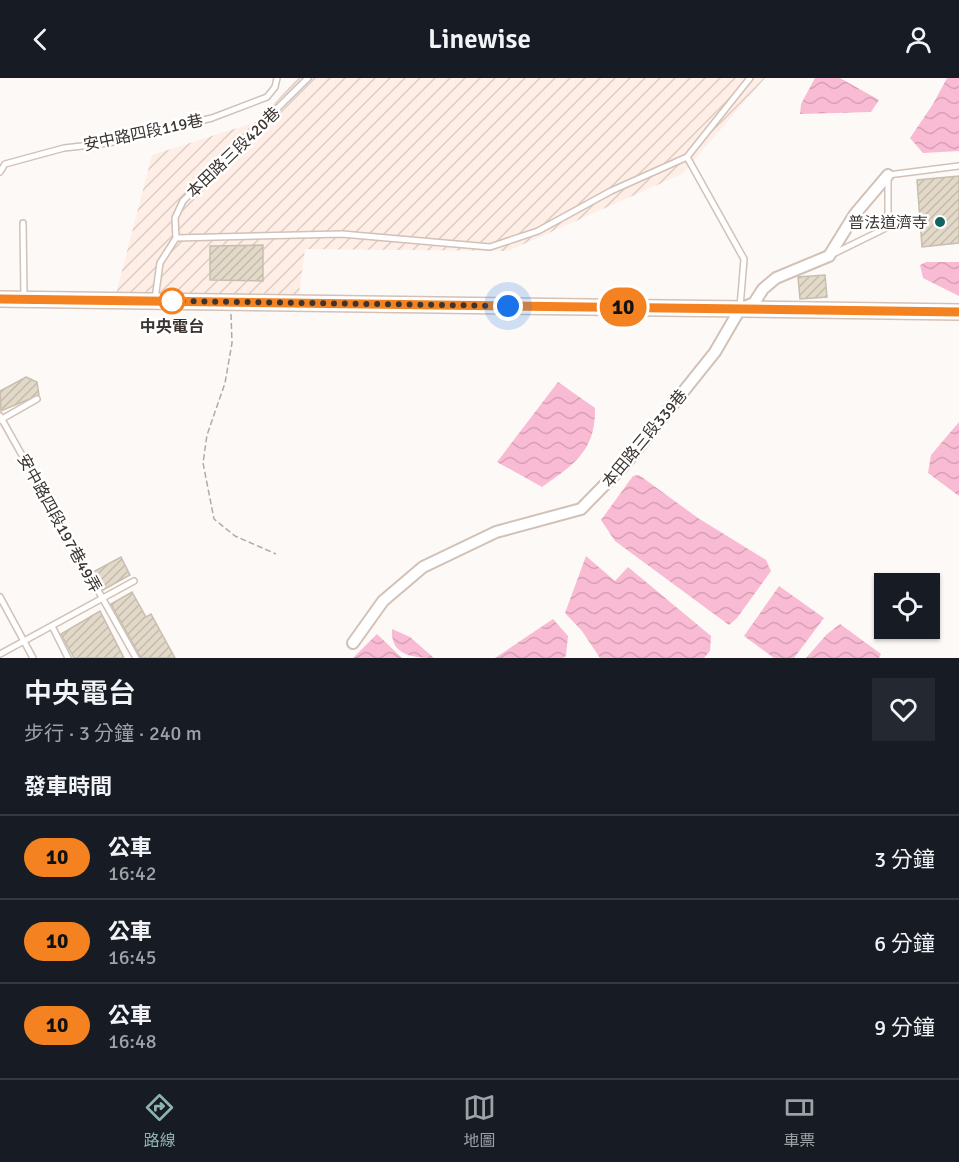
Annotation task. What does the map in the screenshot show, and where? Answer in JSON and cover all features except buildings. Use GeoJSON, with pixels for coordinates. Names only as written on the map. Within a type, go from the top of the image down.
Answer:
{"type":"FeatureCollection","features":[{"type":"Feature","properties":{"kind":"street"},"geometry":{"type":"LineString","coordinates":[[829,256],[855,214],[888,175]]}},
{"type":"Feature","properties":{"kind":"street","name":"本田路三段339巷"},"geometry":{"type":"LineString","coordinates":[[353,643],[383,601],[423,567],[496,532],[581,509],[627,462],[715,352],[740,309],[754,303],[776,278],[829,256]]}},
{"type":"Feature","properties":{"kind":"street"},"geometry":{"type":"LineString","coordinates":[[0,299],[959,312]]}},
{"type":"Feature","properties":{"kind":"lane","name":"安中路四段119巷"},"geometry":{"type":"LineString","coordinates":[[5,164],[64,148],[109,143],[212,118],[267,97],[275,87],[277,78]]}},
{"type":"Feature","properties":{"kind":"lane","name":"本田路三段420巷"},"geometry":{"type":"LineString","coordinates":[[155,301],[160,263],[176,238],[175,218],[183,201],[308,78]]}},
{"type":"Feature","properties":{"kind":"lane"},"geometry":{"type":"LineString","coordinates":[[176,238],[342,234],[490,247],[538,231],[611,191],[687,157],[750,78]]}},
{"type":"Feature","properties":{"kind":"lane"},"geometry":{"type":"LineString","coordinates":[[687,157],[744,259],[745,273],[740,309]]}},
{"type":"Feature","properties":{"kind":"lane"},"geometry":{"type":"LineString","coordinates":[[0,158],[5,164],[0,172]]}},
{"type":"Feature","properties":{"kind":"lane"},"geometry":{"type":"LineString","coordinates":[[829,256],[888,227],[888,175],[959,166]]}},
{"type":"Feature","properties":{"kind":"lane"},"geometry":{"type":"LineString","coordinates":[[23,223],[24,299]]}},
{"type":"Feature","properties":{"kind":"lane"},"geometry":{"type":"LineString","coordinates":[[0,418],[37,399]]}},
{"type":"Feature","properties":{"kind":"lane","name":"安中路四段197巷49弄"},"geometry":{"type":"LineString","coordinates":[[0,418],[136,658]]}},
{"type":"Feature","properties":{"kind":"lane"},"geometry":{"type":"LineString","coordinates":[[0,654],[134,581]]}},
{"type":"Feature","properties":{"kind":"lane"},"geometry":{"type":"LineString","coordinates":[[0,597],[33,658]]}},
{"type":"Feature","properties":{"kind":"lane"},"geometry":{"type":"LineString","coordinates":[[52,626],[68,658]]}},
{"type":"Feature","properties":{"kind":"path"},"geometry":{"type":"LineString","coordinates":[[230,302],[232,343],[225,383],[207,435],[203,463],[214,519],[235,536],[276,554]]}},
{"type":"Feature","properties":{"kind":"shaded area"},"geometry":{"type":"Polygon","coordinates":[[[297,78],[765,78],[682,174],[508,251],[305,249],[298,301],[115,298],[152,155],[259,121],[297,78]]]}},
{"type":"Feature","properties":{"kind":"water"},"geometry":{"type":"Polygon","coordinates":[[[815,78],[840,78],[879,100],[871,112],[800,114],[801,104],[815,78]]]}},
{"type":"Feature","properties":{"kind":"water"},"geometry":{"type":"Polygon","coordinates":[[[947,78],[959,78],[959,151],[923,153],[910,138],[947,78]]]}},
{"type":"Feature","properties":{"kind":"water"},"geometry":{"type":"Polygon","coordinates":[[[926,262],[959,262],[959,296],[923,278],[920,265],[926,262]]]}},
{"type":"Feature","properties":{"kind":"water"},"geometry":{"type":"Polygon","coordinates":[[[558,382],[595,408],[594,423],[592,435],[581,455],[573,464],[542,487],[497,462],[558,382]]]}},
{"type":"Feature","properties":{"kind":"water"},"geometry":{"type":"Polygon","coordinates":[[[959,422],[959,496],[928,473],[931,455],[959,422]]]}},
{"type":"Feature","properties":{"kind":"water"},"geometry":{"type":"Polygon","coordinates":[[[639,475],[698,518],[766,560],[771,571],[737,618],[729,625],[615,541],[601,520],[633,476],[639,475]]]}},
{"type":"Feature","properties":{"kind":"water"},"geometry":{"type":"Polygon","coordinates":[[[586,556],[615,581],[628,567],[711,636],[710,651],[704,658],[600,658],[582,631],[565,613],[586,556]]]}},
{"type":"Feature","properties":{"kind":"water"},"geometry":{"type":"Polygon","coordinates":[[[779,586],[824,618],[794,658],[774,658],[744,636],[779,586]]]}},
{"type":"Feature","properties":{"kind":"water"},"geometry":{"type":"Polygon","coordinates":[[[553,619],[568,636],[566,656],[563,658],[495,658],[553,619]]]}},
{"type":"Feature","properties":{"kind":"water"},"geometry":{"type":"Polygon","coordinates":[[[840,624],[881,654],[879,658],[806,658],[827,634],[840,624]]]}},
{"type":"Feature","properties":{"kind":"water"},"geometry":{"type":"Polygon","coordinates":[[[392,629],[410,637],[434,658],[411,656],[399,650],[392,638],[392,629]]]}},
{"type":"Feature","properties":{"kind":"water"},"geometry":{"type":"Polygon","coordinates":[[[377,634],[402,658],[353,658],[377,634]]]}},
{"type":"Feature","properties":{"kind":"bus line","name":"10"},"geometry":{"type":"LineString","coordinates":[[0,299],[959,312]]}},
{"type":"Feature","properties":{"kind":"place","name":"普法道濟寺"},"geometry":{"type":"Point","coordinates":[940,222]}},
{"type":"Feature","properties":{"kind":"place","name":"中央電台"},"geometry":{"type":"Point","coordinates":[172,301]}},
{"type":"Feature","properties":{"kind":"route"},"geometry":{"type":"LineString","coordinates":[[172,301],[508,306]]}}]}
